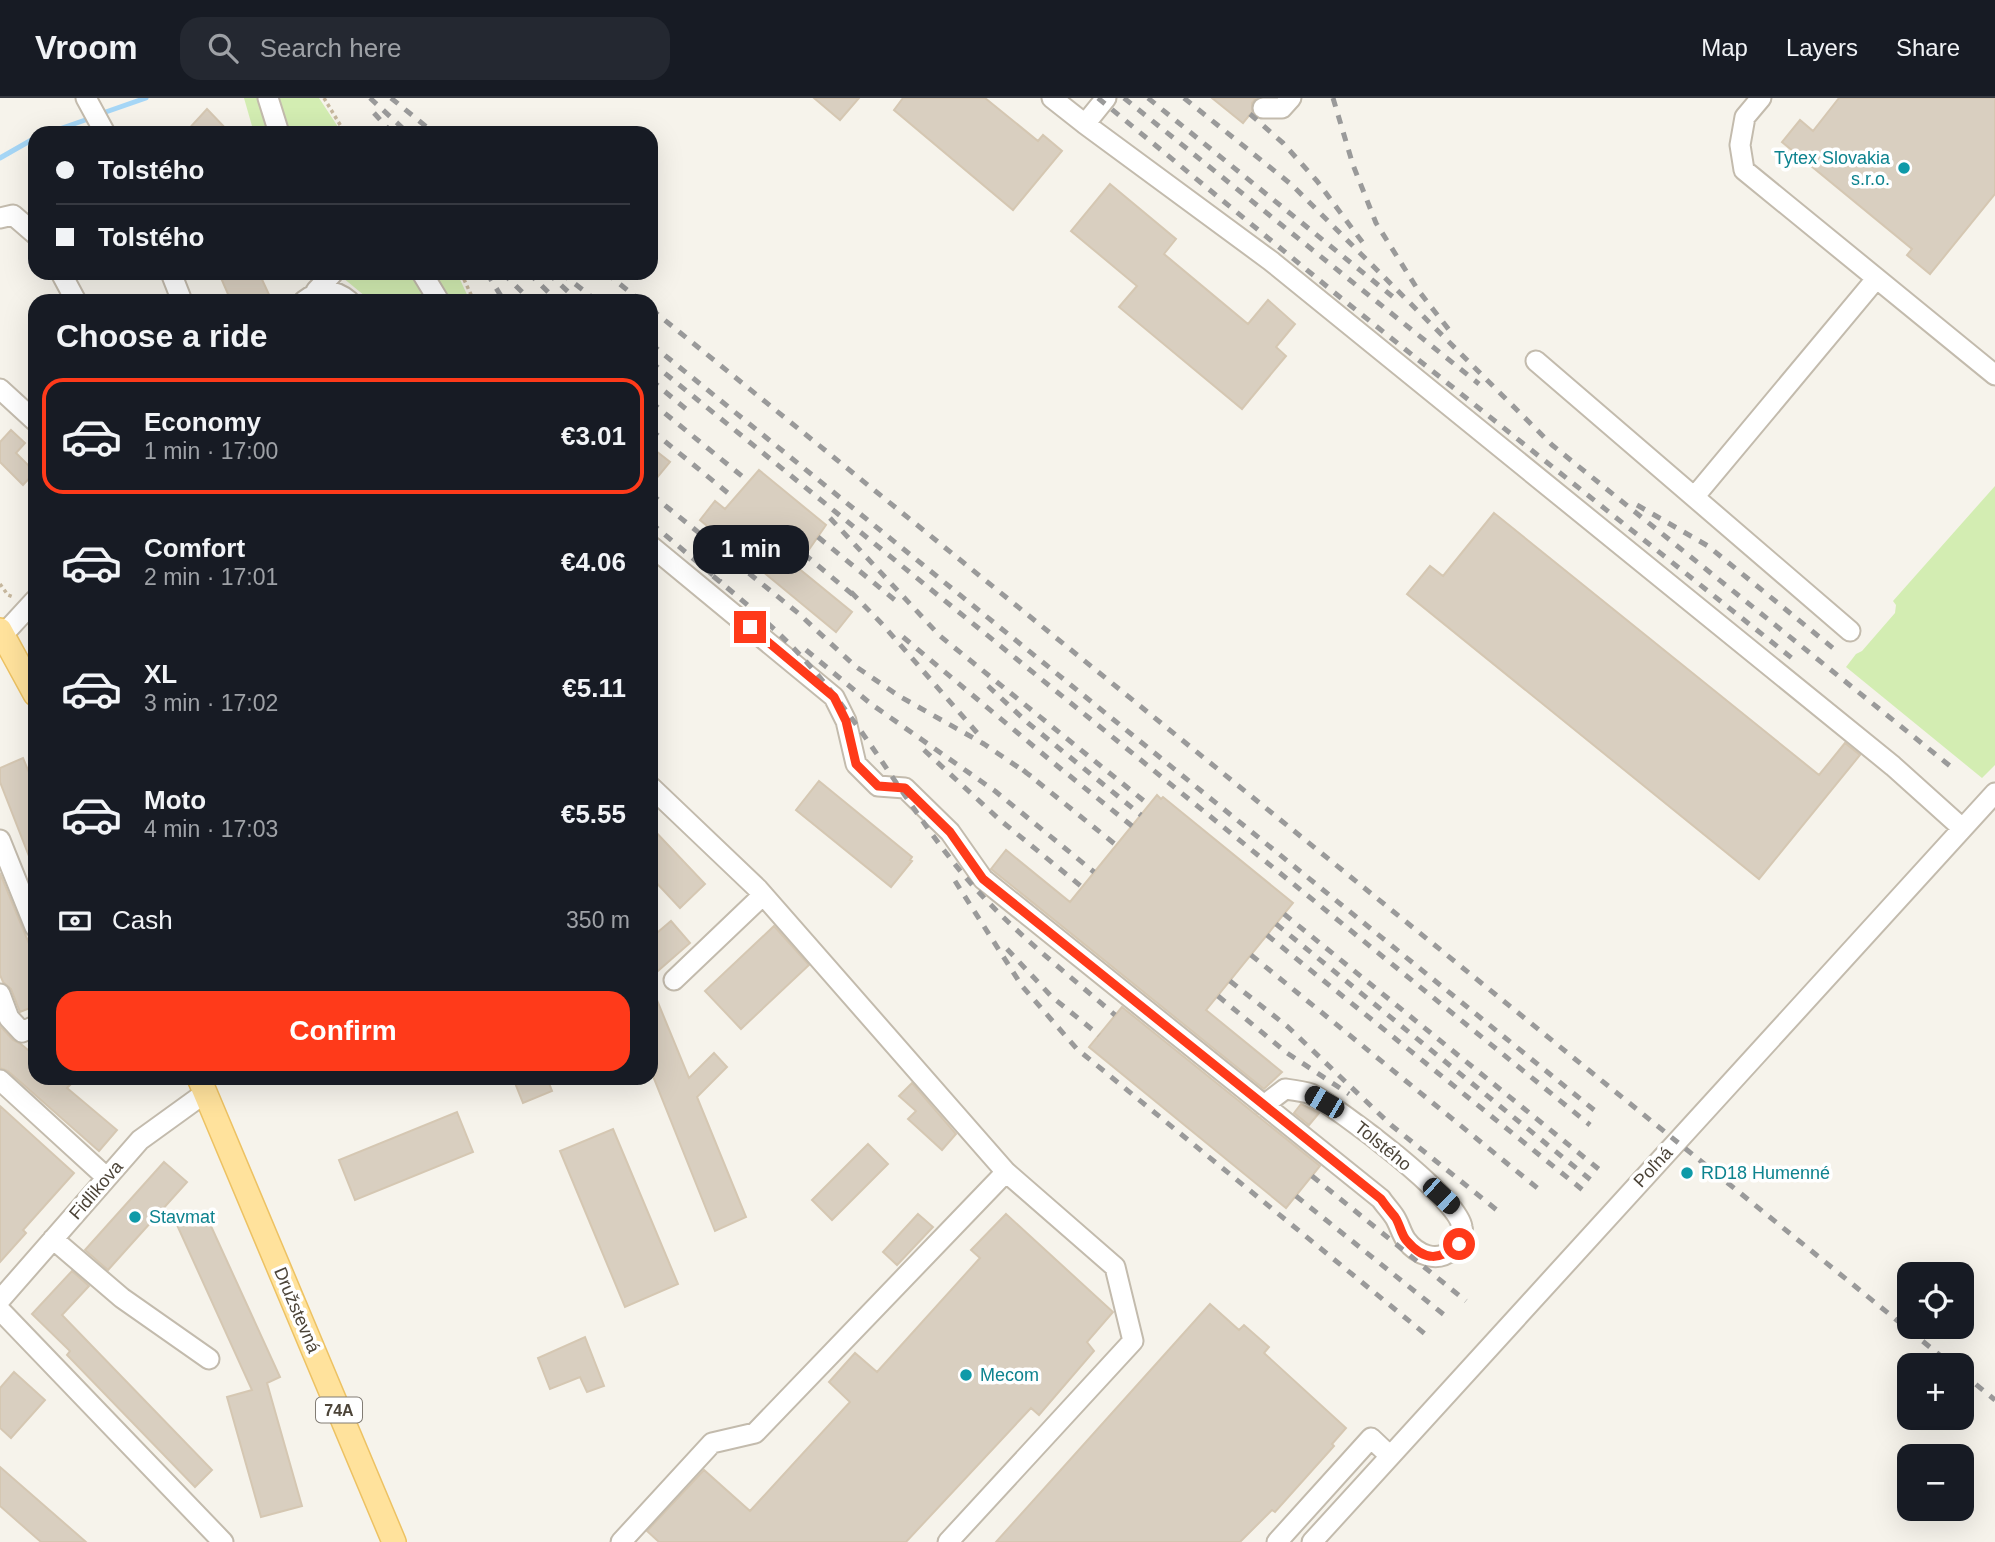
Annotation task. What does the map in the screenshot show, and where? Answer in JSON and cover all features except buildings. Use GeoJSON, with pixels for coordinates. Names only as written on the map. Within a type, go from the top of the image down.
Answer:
{"type":"FeatureCollection","features":[{"type":"Feature","properties":{"kind":"main road"},"geometry":{"type":"LineString","coordinates":[[1,634],[28,682]]}},
{"type":"Feature","properties":{"kind":"main road","name":"Družstevná"},"geometry":{"type":"LineString","coordinates":[[202,1086],[394,1542]]}},
{"type":"Feature","properties":{"kind":"street"},"geometry":{"type":"LineString","coordinates":[[268,98],[277,126]]}},
{"type":"Feature","properties":{"kind":"street"},"geometry":{"type":"LineString","coordinates":[[1052,98],[1271,261],[1893,766],[1962,828]]}},
{"type":"Feature","properties":{"kind":"street"},"geometry":{"type":"LineString","coordinates":[[1085,124],[1106,98]]}},
{"type":"Feature","properties":{"kind":"street"},"geometry":{"type":"LineString","coordinates":[[1264,108],[1282,108],[1291,98]]}},
{"type":"Feature","properties":{"kind":"street"},"geometry":{"type":"LineString","coordinates":[[1761,98],[1745,117],[1740,145],[1744,170],[1995,375]]}},
{"type":"Feature","properties":{"kind":"street"},"geometry":{"type":"LineString","coordinates":[[87,99],[101,126]]}},
{"type":"Feature","properties":{"kind":"street"},"geometry":{"type":"LineString","coordinates":[[0,218],[13,215],[28,228]]}},
{"type":"Feature","properties":{"kind":"street"},"geometry":{"type":"LineString","coordinates":[[1695,496],[1876,279]]}},
{"type":"Feature","properties":{"kind":"street"},"geometry":{"type":"LineString","coordinates":[[312,294],[327,280]]}},
{"type":"Feature","properties":{"kind":"street"},"geometry":{"type":"LineString","coordinates":[[1536,361],[1850,631]]}},
{"type":"Feature","properties":{"kind":"street"},"geometry":{"type":"LineString","coordinates":[[0,389],[28,415]]}},
{"type":"Feature","properties":{"kind":"street","name":"Tolstého"},"geometry":{"type":"LineString","coordinates":[[658,552],[834,697],[846,721],[856,764],[878,786],[905,788],[950,832],[983,879],[1264,1105],[1381,1199],[1396,1218],[1406,1241],[1421,1254],[1435,1258],[1448,1253],[1459,1244],[1463,1228],[1456,1210],[1412,1169],[1340,1111],[1308,1093],[1285,1089],[1264,1105]]}},
{"type":"Feature","properties":{"kind":"street"},"geometry":{"type":"LineString","coordinates":[[1,634],[28,607]]}},
{"type":"Feature","properties":{"kind":"street","name":"Poľná"},"geometry":{"type":"LineString","coordinates":[[1312,1542],[1995,793]]}},
{"type":"Feature","properties":{"kind":"street"},"geometry":{"type":"LineString","coordinates":[[658,794],[763,895],[1006,1172],[1115,1267],[1133,1341],[947,1542]]}},
{"type":"Feature","properties":{"kind":"street"},"geometry":{"type":"LineString","coordinates":[[0,840],[28,910]]}},
{"type":"Feature","properties":{"kind":"street"},"geometry":{"type":"LineString","coordinates":[[674,980],[763,895]]}},
{"type":"Feature","properties":{"kind":"street"},"geometry":{"type":"LineString","coordinates":[[0,994],[9,1018],[22,1032],[28,1029]]}},
{"type":"Feature","properties":{"kind":"street"},"geometry":{"type":"LineString","coordinates":[[0,1080],[106,1177]]}},
{"type":"Feature","properties":{"kind":"street","name":"Fidlikova"},"geometry":{"type":"LineString","coordinates":[[0,1300],[140,1140],[202,1086]]}},
{"type":"Feature","properties":{"kind":"street"},"geometry":{"type":"LineString","coordinates":[[621,1542],[712,1443],[755,1433],[1006,1172]]}},
{"type":"Feature","properties":{"kind":"street"},"geometry":{"type":"LineString","coordinates":[[53,1239],[122,1298],[209,1359]]}},
{"type":"Feature","properties":{"kind":"street"},"geometry":{"type":"LineString","coordinates":[[0,1310],[223,1542]]}},
{"type":"Feature","properties":{"kind":"street"},"geometry":{"type":"LineString","coordinates":[[1277,1542],[1371,1438],[1390,1456]]}},
{"type":"Feature","properties":{"kind":"path"},"geometry":{"type":"LineString","coordinates":[[324,98],[341,126]]}},
{"type":"Feature","properties":{"kind":"green space"},"geometry":{"type":"Polygon","coordinates":[[[244,98],[319,98],[337,126],[252,126],[244,98]]]}},
{"type":"Feature","properties":{"kind":"green space"},"geometry":{"type":"Polygon","coordinates":[[[346,280],[460,280],[467,294],[362,294],[346,280]]]}},
{"type":"Feature","properties":{"kind":"green space"},"geometry":{"type":"Polygon","coordinates":[[[1995,486],[1995,765],[1982,778],[1846,667],[1895,613],[1896,605],[1893,601],[1995,486]]]}},
{"type":"Feature","properties":{"kind":"waterway"},"geometry":{"type":"LineString","coordinates":[[100,114],[146,98]]}},
{"type":"Feature","properties":{"kind":"waterway"},"geometry":{"type":"LineString","coordinates":[[68,126],[91,118]]}},
{"type":"Feature","properties":{"kind":"waterway"},"geometry":{"type":"LineString","coordinates":[[0,158],[28,142]]}},
{"type":"Feature","properties":{"kind":"railway"},"geometry":{"type":"LineString","coordinates":[[370,98],[400,126]]}},
{"type":"Feature","properties":{"kind":"railway"},"geometry":{"type":"LineString","coordinates":[[391,98],[425,126]]}},
{"type":"Feature","properties":{"kind":"railway"},"geometry":{"type":"LineString","coordinates":[[1098,98],[1341,298],[1793,659]]}},
{"type":"Feature","properties":{"kind":"railway"},"geometry":{"type":"LineString","coordinates":[[1124,98],[1479,384]]}},
{"type":"Feature","properties":{"kind":"railway"},"geometry":{"type":"LineString","coordinates":[[1148,98],[1398,301]]}},
{"type":"Feature","properties":{"kind":"railway"},"geometry":{"type":"LineString","coordinates":[[1184,98],[1292,185],[1552,445],[1955,770]]}},
{"type":"Feature","properties":{"kind":"railway"},"geometry":{"type":"LineString","coordinates":[[1333,98],[1353,165],[1376,223],[1418,290],[1453,335]]}},
{"type":"Feature","properties":{"kind":"railway"},"geometry":{"type":"LineString","coordinates":[[374,113],[386,126]]}},
{"type":"Feature","properties":{"kind":"railway"},"geometry":{"type":"LineString","coordinates":[[1250,114],[1283,143],[1317,181],[1363,243]]}},
{"type":"Feature","properties":{"kind":"railway"},"geometry":{"type":"LineString","coordinates":[[491,280],[500,294]]}},
{"type":"Feature","properties":{"kind":"railway"},"geometry":{"type":"LineString","coordinates":[[510,280],[524,294]]}},
{"type":"Feature","properties":{"kind":"railway"},"geometry":{"type":"LineString","coordinates":[[536,280],[550,294]]}},
{"type":"Feature","properties":{"kind":"railway"},"geometry":{"type":"LineString","coordinates":[[556,280],[570,294]]}},
{"type":"Feature","properties":{"kind":"railway"},"geometry":{"type":"LineString","coordinates":[[570,280],[588,294]]}},
{"type":"Feature","properties":{"kind":"railway"},"geometry":{"type":"LineString","coordinates":[[615,280],[632,294]]}},
{"type":"Feature","properties":{"kind":"railway"},"geometry":{"type":"LineString","coordinates":[[658,315],[1937,1353]]}},
{"type":"Feature","properties":{"kind":"railway"},"geometry":{"type":"LineString","coordinates":[[658,350],[1599,1114]]}},
{"type":"Feature","properties":{"kind":"railway"},"geometry":{"type":"LineString","coordinates":[[658,368],[1590,1125]]}},
{"type":"Feature","properties":{"kind":"railway"},"geometry":{"type":"LineString","coordinates":[[658,386],[692,414]]}},
{"type":"Feature","properties":{"kind":"railway"},"geometry":{"type":"LineString","coordinates":[[658,408],[748,481]]}},
{"type":"Feature","properties":{"kind":"railway"},"geometry":{"type":"LineString","coordinates":[[658,436],[734,498]]}},
{"type":"Feature","properties":{"kind":"railway"},"geometry":{"type":"LineString","coordinates":[[658,500],[798,613],[855,666],[899,696],[984,744],[1031,776]]}},
{"type":"Feature","properties":{"kind":"railway"},"geometry":{"type":"LineString","coordinates":[[1637,505],[1708,546],[1839,653]]}},
{"type":"Feature","properties":{"kind":"railway"},"geometry":{"type":"LineString","coordinates":[[830,518],[940,636],[1149,805]]}},
{"type":"Feature","properties":{"kind":"railway"},"geometry":{"type":"LineString","coordinates":[[658,529],[721,582]]}},
{"type":"Feature","properties":{"kind":"railway"},"geometry":{"type":"LineString","coordinates":[[818,537],[896,601]]}},
{"type":"Feature","properties":{"kind":"railway"},"geometry":{"type":"LineString","coordinates":[[804,554],[858,599]]}},
{"type":"Feature","properties":{"kind":"railway"},"geometry":{"type":"LineString","coordinates":[[713,576],[763,619],[810,666],[851,717],[946,853],[984,898],[1038,950],[1115,1015]]}},
{"type":"Feature","properties":{"kind":"railway"},"geometry":{"type":"LineString","coordinates":[[851,592],[979,735]]}},
{"type":"Feature","properties":{"kind":"railway"},"geometry":{"type":"LineString","coordinates":[[903,637],[1062,770]]}},
{"type":"Feature","properties":{"kind":"railway"},"geometry":{"type":"LineString","coordinates":[[806,650],[871,704],[995,791],[1094,872]]}},
{"type":"Feature","properties":{"kind":"railway"},"geometry":{"type":"LineString","coordinates":[[988,686],[1028,723],[1141,815]]}},
{"type":"Feature","properties":{"kind":"railway"},"geometry":{"type":"LineString","coordinates":[[924,750],[1000,820],[1082,887]]}},
{"type":"Feature","properties":{"kind":"railway"},"geometry":{"type":"LineString","coordinates":[[1055,764],[1132,826]]}},
{"type":"Feature","properties":{"kind":"railway"},"geometry":{"type":"LineString","coordinates":[[1023,770],[1116,845]]}},
{"type":"Feature","properties":{"kind":"railway"},"geometry":{"type":"LineString","coordinates":[[955,881],[1022,986],[1077,1049],[1430,1338]]}},
{"type":"Feature","properties":{"kind":"railway"},"geometry":{"type":"LineString","coordinates":[[1284,914],[1601,1171]]}},
{"type":"Feature","properties":{"kind":"railway"},"geometry":{"type":"LineString","coordinates":[[1276,924],[1592,1181]]}},
{"type":"Feature","properties":{"kind":"railway"},"geometry":{"type":"LineString","coordinates":[[1267,935],[1584,1191]]}},
{"type":"Feature","properties":{"kind":"railway"},"geometry":{"type":"LineString","coordinates":[[1007,949],[1052,997],[1099,1035]]}},
{"type":"Feature","properties":{"kind":"railway"},"geometry":{"type":"LineString","coordinates":[[1251,955],[1541,1191]]}},
{"type":"Feature","properties":{"kind":"railway"},"geometry":{"type":"LineString","coordinates":[[1230,981],[1288,1027],[1391,1125],[1498,1211]]}},
{"type":"Feature","properties":{"kind":"railway"},"geometry":{"type":"LineString","coordinates":[[1218,996],[1287,1053],[1349,1094]]}},
{"type":"Feature","properties":{"kind":"railway"},"geometry":{"type":"LineString","coordinates":[[1312,1176],[1466,1301]]}},
{"type":"Feature","properties":{"kind":"railway"},"geometry":{"type":"LineString","coordinates":[[1296,1196],[1448,1318]]}},
{"type":"Feature","properties":{"kind":"railway"},"geometry":{"type":"LineString","coordinates":[[1974,1383],[1995,1400]]}},
{"type":"Feature","properties":{"kind":"place","name":"Tytex Slovakia s.r.o."},"geometry":{"type":"Point","coordinates":[1904,168]}},
{"type":"Feature","properties":{"kind":"place","name":"RD18 Humenné"},"geometry":{"type":"Point","coordinates":[1687,1173]}},
{"type":"Feature","properties":{"kind":"place","name":"Stavmat"},"geometry":{"type":"Point","coordinates":[135,1217]}},
{"type":"Feature","properties":{"kind":"place","name":"Mecom"},"geometry":{"type":"Point","coordinates":[966,1375]}},
{"type":"Feature","properties":{"kind":"route"},"geometry":{"type":"LineString","coordinates":[[750,627],[834,697],[846,721],[856,764],[878,786],[905,788],[950,832],[983,879],[1381,1199],[1396,1218],[1406,1241],[1421,1254],[1435,1258],[1448,1253],[1459,1244]]}}]}
